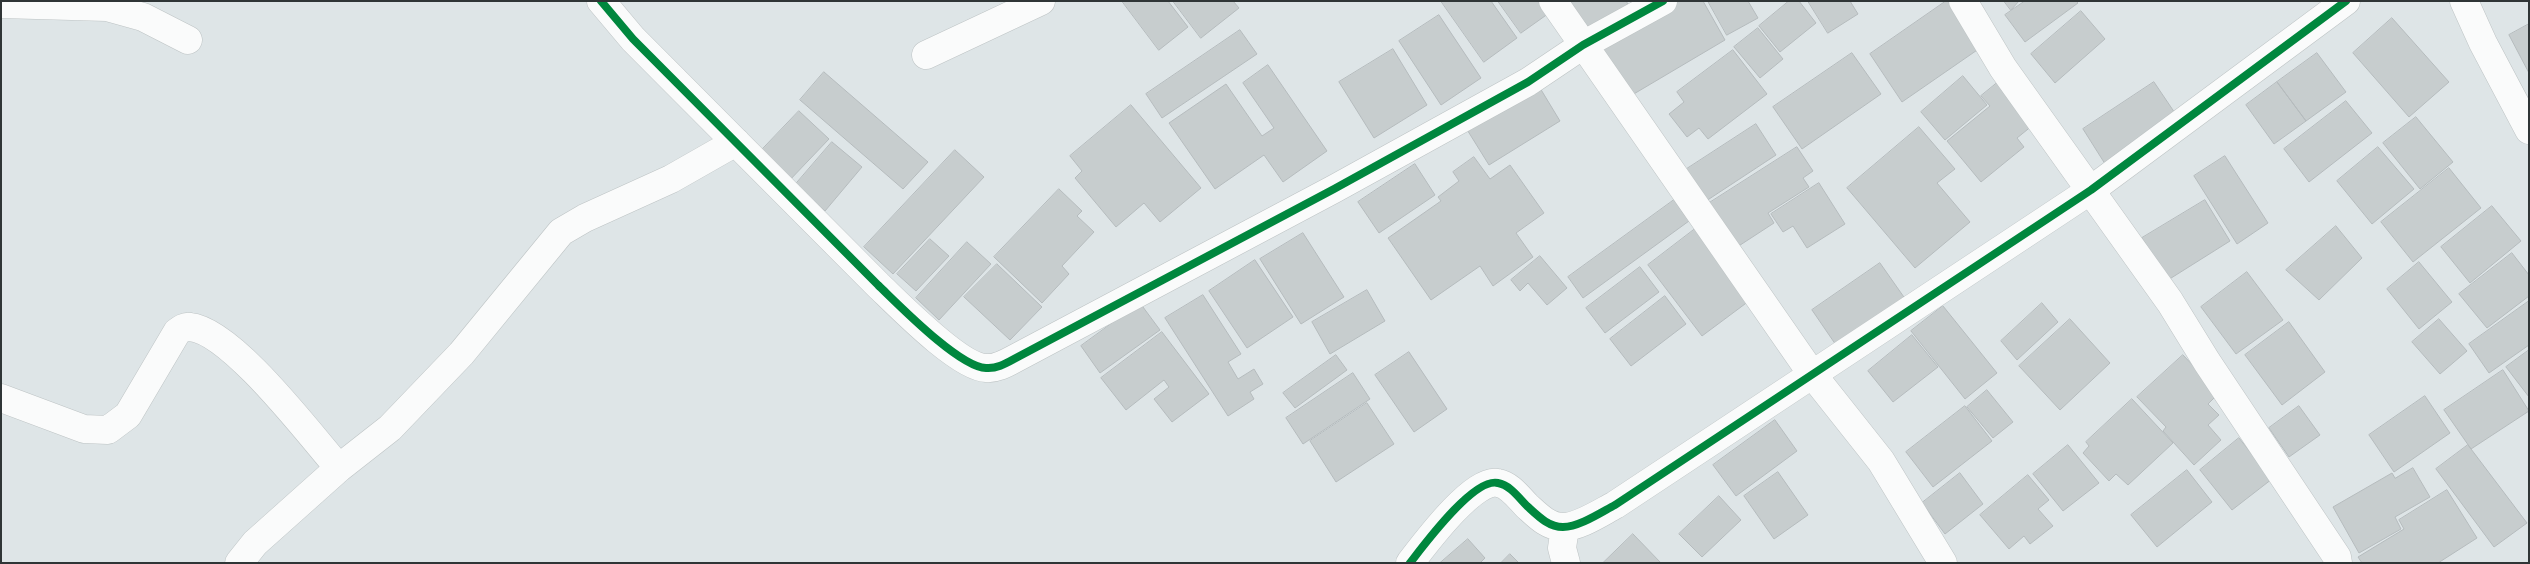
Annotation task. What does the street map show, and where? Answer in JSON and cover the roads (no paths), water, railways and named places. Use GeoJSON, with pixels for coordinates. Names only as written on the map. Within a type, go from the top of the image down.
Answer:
{"type":"FeatureCollection","features":[{"type":"Feature","properties":{"kind":"street"},"geometry":{"type":"LineString","coordinates":[[601,1],[633,39],[918,323],[965,361],[985,368],[999,367],[1334,189],[1528,82],[1584,45],[1662,1]]}},
{"type":"Feature","properties":{"kind":"street"},"geometry":{"type":"LineString","coordinates":[[926,55],[1040,1]]}},
{"type":"Feature","properties":{"kind":"street"},"geometry":{"type":"LineString","coordinates":[[1552,1],[1812,374],[1881,461],[1943,563]]}},
{"type":"Feature","properties":{"kind":"street"},"geometry":{"type":"LineString","coordinates":[[1963,1],[2003,68],[2092,190],[2170,302],[2337,556],[2338,563]]}},
{"type":"Feature","properties":{"kind":"street"},"geometry":{"type":"LineString","coordinates":[[1410,563],[1438,526],[1486,484],[1497,482],[1509,488],[1545,521],[1556,527],[1565,527],[1615,505],[2092,190],[2346,1]]}},
{"type":"Feature","properties":{"kind":"street"},"geometry":{"type":"LineString","coordinates":[[2464,1],[2483,44],[2529,130]]}},
{"type":"Feature","properties":{"kind":"street"},"geometry":{"type":"LineString","coordinates":[[1,4],[107,7],[143,17],[188,40]]}},
{"type":"Feature","properties":{"kind":"street"},"geometry":{"type":"LineString","coordinates":[[239,563],[255,543],[339,468],[390,428],[461,354],[561,232],[585,218],[671,179],[736,142]]}},
{"type":"Feature","properties":{"kind":"street"},"geometry":{"type":"LineString","coordinates":[[1,398],[84,429],[108,430],[128,415],[177,332],[184,327],[191,326],[208,332],[236,353],[339,468]]}},
{"type":"Feature","properties":{"kind":"street"},"geometry":{"type":"LineString","coordinates":[[1565,527],[1562,548],[1566,563]]}}]}
